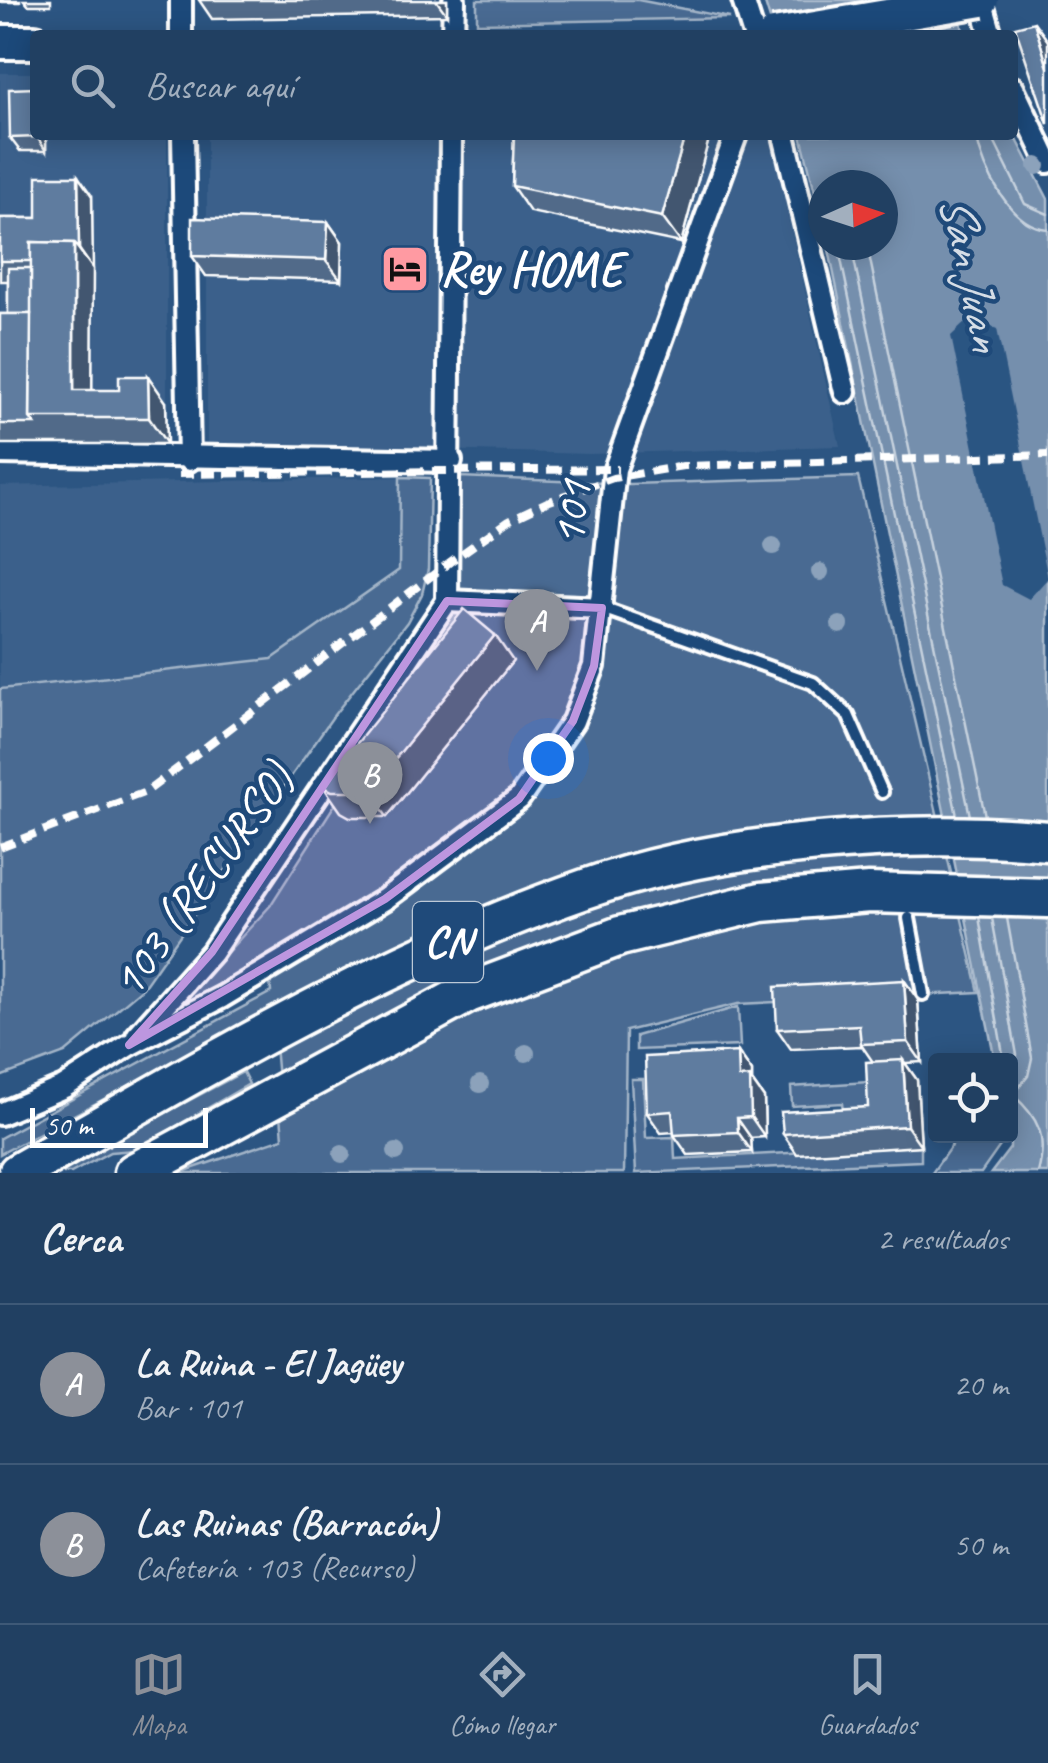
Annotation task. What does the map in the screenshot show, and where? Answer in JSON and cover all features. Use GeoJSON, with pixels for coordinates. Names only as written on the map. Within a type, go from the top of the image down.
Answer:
{"type":"FeatureCollection","features":[{"type":"Feature","properties":{"kind":"highway","name":"CN"},"geometry":{"type":"LineString","coordinates":[[18,1173],[414,956],[586,888],[673,864],[756,851],[922,836],[1048,841]]}},
{"type":"Feature","properties":{"kind":"highway","name":"CN"},"geometry":{"type":"LineString","coordinates":[[134,1173],[468,993],[620,936],[760,902],[922,905],[1048,898]]}},
{"type":"Feature","properties":{"kind":"main road"},"geometry":{"type":"LineString","coordinates":[[804,30],[981,0]]}},
{"type":"Feature","properties":{"kind":"main road"},"geometry":{"type":"LineString","coordinates":[[0,42],[30,42]]}},
{"type":"Feature","properties":{"kind":"street"},"geometry":{"type":"LineString","coordinates":[[180,0],[181,30]]}},
{"type":"Feature","properties":{"kind":"street"},"geometry":{"type":"LineString","coordinates":[[453,30],[454,0]]}},
{"type":"Feature","properties":{"kind":"street"},"geometry":{"type":"LineString","coordinates":[[742,0],[752,30]]}},
{"type":"Feature","properties":{"kind":"street"},"geometry":{"type":"LineString","coordinates":[[981,0],[989,30]]}},
{"type":"Feature","properties":{"kind":"street"},"geometry":{"type":"LineString","coordinates":[[1018,99],[1048,162]]}},
{"type":"Feature","properties":{"kind":"street"},"geometry":{"type":"LineString","coordinates":[[183,140],[189,460]]}},
{"type":"Feature","properties":{"kind":"street"},"geometry":{"type":"LineString","coordinates":[[451,140],[451,461],[446,600],[602,608]]}},
{"type":"Feature","properties":{"kind":"street","name":"101"},"geometry":{"type":"LineString","coordinates":[[129,1044],[222,997],[385,899],[519,799],[573,722],[594,666],[615,469],[734,140]]}},
{"type":"Feature","properties":{"kind":"street"},"geometry":{"type":"LineString","coordinates":[[785,140],[846,392]]}},
{"type":"Feature","properties":{"kind":"street"},"geometry":{"type":"LineString","coordinates":[[0,453],[189,460],[451,461]]}},
{"type":"Feature","properties":{"kind":"street","name":"103 (RECURSO)"},"geometry":{"type":"LineString","coordinates":[[129,1044],[212,952],[446,600]]}},
{"type":"Feature","properties":{"kind":"street"},"geometry":{"type":"LineString","coordinates":[[0,1114],[64,1087],[129,1044]]}},
{"type":"Feature","properties":{"kind":"lane"},"geometry":{"type":"LineString","coordinates":[[602,608],[812,684],[848,714],[882,792]]}},
{"type":"Feature","properties":{"kind":"lane"},"geometry":{"type":"LineString","coordinates":[[922,905],[923,994]]}},
{"type":"Feature","properties":{"kind":"highlighted area"},"geometry":{"type":"Polygon","coordinates":[[[447,601],[602,608],[594,666],[573,721],[519,799],[385,899],[129,1045],[212,952],[447,601]]]}},
{"type":"Feature","properties":{"kind":"shaded area"},"geometry":{"type":"Polygon","coordinates":[[[477,0],[638,0],[730,18],[477,23],[477,0]]]}},
{"type":"Feature","properties":{"kind":"shaded area"},"geometry":{"type":"Polygon","coordinates":[[[0,73],[30,73],[30,140],[167,140],[167,444],[0,444],[0,73]]]}},
{"type":"Feature","properties":{"kind":"shaded area"},"geometry":{"type":"Polygon","coordinates":[[[207,140],[771,140],[840,446],[589,454],[207,444],[207,140]]]}},
{"type":"Feature","properties":{"kind":"shaded area"},"geometry":{"type":"Polygon","coordinates":[[[400,477],[399,570],[272,659],[0,689],[0,486],[400,477]]]}},
{"type":"Feature","properties":{"kind":"shaded area"},"geometry":{"type":"Polygon","coordinates":[[[400,477],[430,478],[428,569],[422,594],[407,622],[334,715],[143,988],[65,1053],[0,1077],[0,689],[272,659],[399,570],[400,477]]]}},
{"type":"Feature","properties":{"kind":"shaded area"},"geometry":{"type":"Polygon","coordinates":[[[460,477],[630,484],[858,477],[979,992],[738,1004],[626,1031],[624,1173],[179,1173],[283,1138],[272,1010],[0,1154],[0,1138],[271,992],[268,959],[175,1009],[270,906],[459,610],[460,477]]]}},
{"type":"Feature","properties":{"kind":"shaded area"},"geometry":{"type":"Polygon","coordinates":[[[738,1007],[740,1046],[636,1050],[636,1036],[738,1007]]]}},
{"type":"Feature","properties":{"kind":"shaded area"},"geometry":{"type":"Polygon","coordinates":[[[243,1072],[249,1084],[135,1150],[110,1152],[71,1173],[52,1173],[243,1072]]]}},
{"type":"Feature","properties":{"kind":"shaded area"},"geometry":{"type":"Polygon","coordinates":[[[631,1079],[643,1079],[646,1138],[674,1137],[675,1159],[921,1146],[921,1161],[636,1173],[631,1079]]]}},
{"type":"Feature","properties":{"kind":"shaded area"},"geometry":{"type":"Polygon","coordinates":[[[868,1082],[870,1121],[844,1122],[842,1103],[792,1106],[791,1087],[868,1082]]]}},
{"type":"Feature","properties":{"kind":"shaded area"},"geometry":{"type":"Polygon","coordinates":[[[953,1143],[999,1143],[981,1173],[932,1173],[953,1143]]]}},
{"type":"Feature","properties":{"kind":"water"},"geometry":{"type":"Polygon","coordinates":[[[764,0],[956,0],[963,30],[773,30],[764,0]]]}},
{"type":"Feature","properties":{"kind":"water","name":"San Juan"},"geometry":{"type":"Polygon","coordinates":[[[802,140],[1017,140],[1048,199],[1048,1173],[991,1173],[1010,1143],[1018,1143],[1018,1053],[994,1053],[831,260],[898,260],[898,170],[810,170],[802,140]]]}},
{"type":"Feature","properties":{"kind":"pier"},"geometry":{"type":"Polygon","coordinates":[[[970,318],[997,329],[1048,578],[1029,599],[1002,585],[951,336],[970,318]]]}},
{"type":"Feature","properties":{"kind":"building"},"geometry":{"type":"Polygon","coordinates":[[[1034,22],[1048,68],[1048,124],[1018,30],[1015,27],[1034,22]]]}},
{"type":"Feature","properties":{"kind":"building"},"geometry":{"type":"Polygon","coordinates":[[[30,88],[30,137],[10,138],[9,89],[30,88]]]}},
{"type":"Feature","properties":{"kind":"building"},"geometry":{"type":"Polygon","coordinates":[[[514,140],[684,140],[662,217],[512,186],[514,140]]]}},
{"type":"Feature","properties":{"kind":"building"},"geometry":{"type":"Polygon","coordinates":[[[37,176],[78,176],[79,249],[74,243],[31,242],[31,261],[0,261],[0,218],[37,218],[37,176]]]}},
{"type":"Feature","properties":{"kind":"building"},"geometry":{"type":"Polygon","coordinates":[[[192,218],[328,222],[326,260],[192,256],[192,218]]]}},
{"type":"Feature","properties":{"kind":"building"},"geometry":{"type":"Polygon","coordinates":[[[31,242],[74,243],[74,390],[119,390],[119,376],[148,376],[149,418],[30,418],[31,242]]]}},
{"type":"Feature","properties":{"kind":"building"},"geometry":{"type":"Polygon","coordinates":[[[8,268],[31,268],[31,314],[8,314],[8,268]]]}},
{"type":"Feature","properties":{"kind":"building"},"geometry":{"type":"Polygon","coordinates":[[[0,314],[31,314],[30,418],[35,424],[0,424],[0,314]]]}},
{"type":"Feature","properties":{"kind":"building"},"geometry":{"type":"Polygon","coordinates":[[[464,609],[495,635],[369,791],[332,791],[323,786],[464,609]]]}},
{"type":"Feature","properties":{"kind":"building"},"geometry":{"type":"Polygon","coordinates":[[[904,980],[908,1042],[861,1044],[859,1025],[777,1029],[775,987],[904,980]]]}},
{"type":"Feature","properties":{"kind":"building"},"geometry":{"type":"Polygon","coordinates":[[[738,1052],[739,1078],[750,1077],[751,1117],[737,1118],[738,1132],[674,1135],[672,1111],[647,1113],[645,1057],[738,1052]]]}},
{"type":"Feature","properties":{"kind":"building"},"geometry":{"type":"Polygon","coordinates":[[[903,1060],[907,1126],[783,1134],[781,1112],[868,1107],[866,1062],[903,1060]]]}},
{"type":"Feature","properties":{"kind":"railway"},"geometry":{"type":"LineString","coordinates":[[0,847],[146,792],[450,562],[509,520],[547,502],[613,478],[683,466],[1048,455]]}},
{"type":"Feature","properties":{"kind":"railway"},"geometry":{"type":"LineString","coordinates":[[179,474],[618,469]]}},
{"type":"Feature","properties":{"kind":"place","name":"Rey HOME"},"geometry":{"type":"Point","coordinates":[405,269]}},
{"type":"Feature","properties":{"kind":"place","name":"La Ruina - El Jagüey"},"geometry":{"type":"Point","coordinates":[537,671]}},
{"type":"Feature","properties":{"kind":"place","name":"Las Ruinas (Barracón)"},"geometry":{"type":"Point","coordinates":[370,824]}}]}
